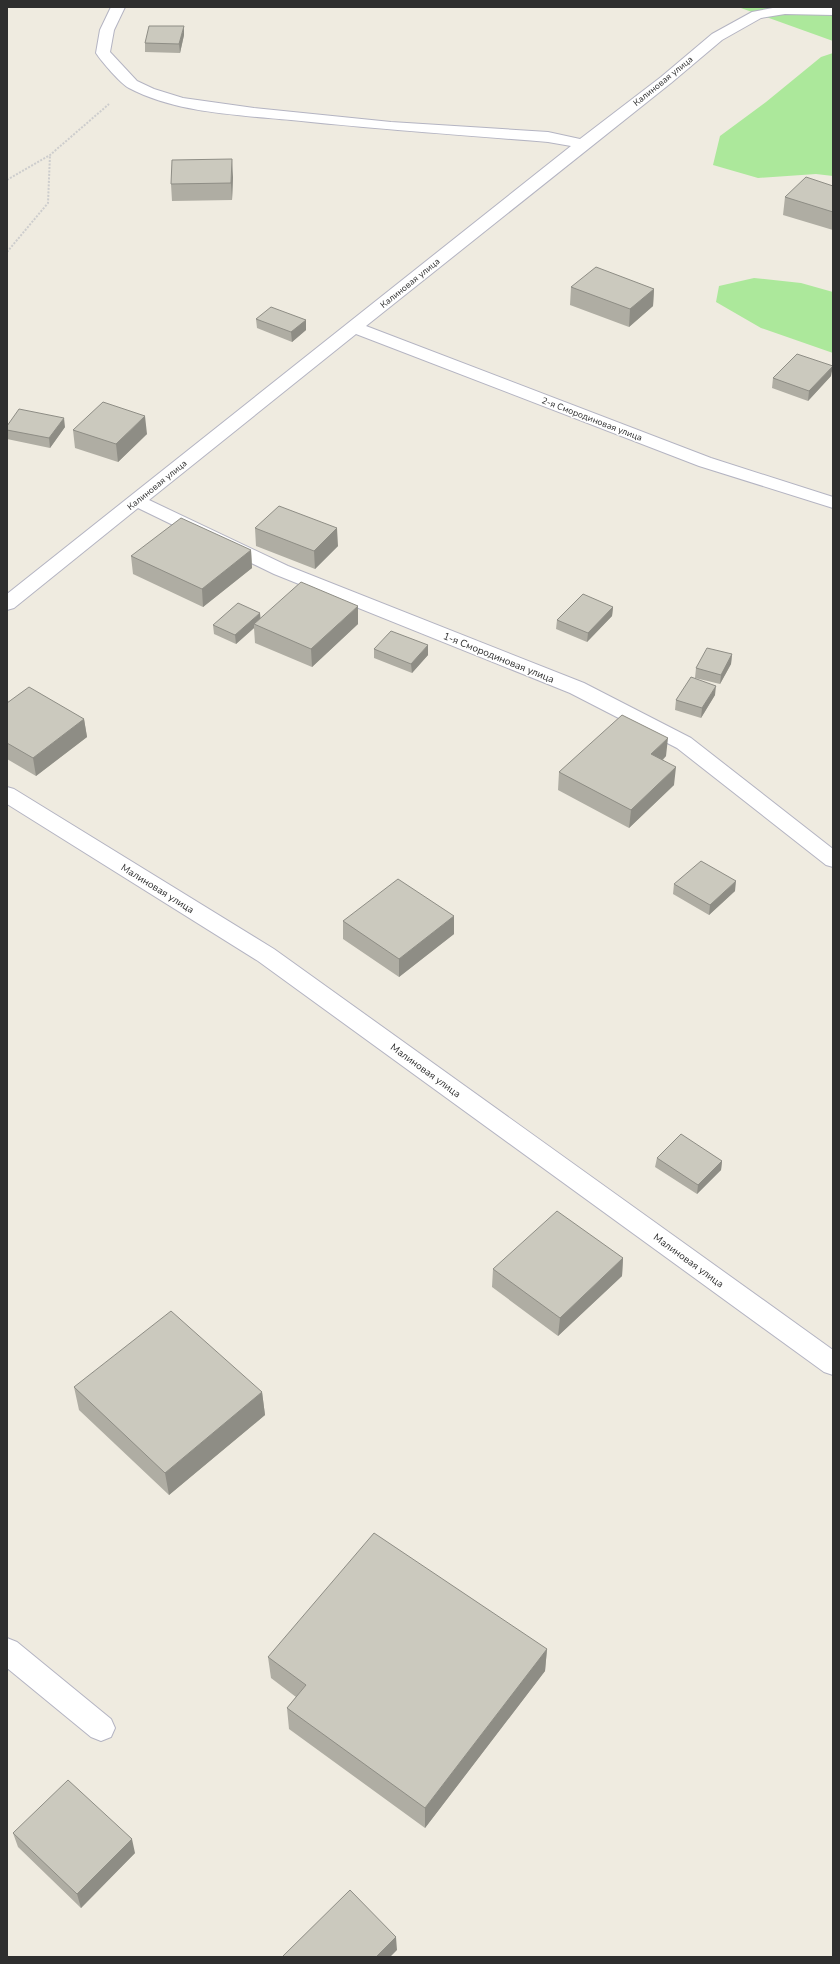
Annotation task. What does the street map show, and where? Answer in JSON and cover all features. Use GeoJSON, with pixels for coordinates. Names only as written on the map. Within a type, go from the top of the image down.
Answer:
{"type":"FeatureCollection","features":[{"type":"Feature","properties":{"kind":"street"},"geometry":{"type":"LineString","coordinates":[[118,7],[107,30],[103,53],[132,84],[149,92],[181,102],[254,112],[390,126],[548,136],[583,144]]}},
{"type":"Feature","properties":{"kind":"street","name":"Калиновая улица"},"geometry":{"type":"LineString","coordinates":[[7,604],[138,501],[583,144],[666,80],[717,36],[757,15],[785,10],[833,11]]}},
{"type":"Feature","properties":{"kind":"street","name":"2-я Смородиновая улица"},"geometry":{"type":"LineString","coordinates":[[354,327],[705,462],[833,503]]}},
{"type":"Feature","properties":{"kind":"street","name":"1-я Смородиновая улица"},"geometry":{"type":"LineString","coordinates":[[138,501],[281,570],[577,688],[684,743],[833,860]]}},
{"type":"Feature","properties":{"kind":"street","name":"Малиновая улица"},"geometry":{"type":"LineString","coordinates":[[7,794],[266,955],[833,1364]]}},
{"type":"Feature","properties":{"kind":"street"},"geometry":{"type":"LineString","coordinates":[[7,1651],[101,1728]]}},
{"type":"Feature","properties":{"kind":"path"},"geometry":{"type":"LineString","coordinates":[[7,180],[50,155],[132,84]]}},
{"type":"Feature","properties":{"kind":"path"},"geometry":{"type":"LineString","coordinates":[[7,252],[48,203],[50,155]]}},
{"type":"Feature","properties":{"kind":"green space"},"geometry":{"type":"Polygon","coordinates":[[[738,7],[833,7],[833,41],[738,7]]]}},
{"type":"Feature","properties":{"kind":"green space"},"geometry":{"type":"Polygon","coordinates":[[[833,53],[833,176],[816,174],[758,178],[713,165],[720,136],[766,102],[821,57],[833,53]]]}},
{"type":"Feature","properties":{"kind":"green space"},"geometry":{"type":"Polygon","coordinates":[[[754,278],[801,283],[833,292],[833,353],[761,328],[716,302],[719,286],[754,278]]]}},
{"type":"Feature","properties":{"kind":"building"},"geometry":{"type":"Polygon","coordinates":[[[149,26],[184,26],[179,44],[145,43],[149,26]]]}},
{"type":"Feature","properties":{"kind":"building"},"geometry":{"type":"Polygon","coordinates":[[[232,159],[231,183],[171,184],[172,160],[232,159]]]}},
{"type":"Feature","properties":{"kind":"building"},"geometry":{"type":"Polygon","coordinates":[[[806,177],[833,186],[833,212],[785,197],[806,177]]]}},
{"type":"Feature","properties":{"kind":"building"},"geometry":{"type":"Polygon","coordinates":[[[596,267],[654,289],[630,309],[571,287],[596,267]]]}},
{"type":"Feature","properties":{"kind":"building"},"geometry":{"type":"Polygon","coordinates":[[[271,307],[306,320],[291,332],[256,319],[271,307]]]}},
{"type":"Feature","properties":{"kind":"building"},"geometry":{"type":"Polygon","coordinates":[[[797,354],[833,366],[809,391],[773,378],[797,354]]]}},
{"type":"Feature","properties":{"kind":"building"},"geometry":{"type":"Polygon","coordinates":[[[103,402],[145,416],[116,444],[73,430],[103,402]]]}},
{"type":"Feature","properties":{"kind":"building"},"geometry":{"type":"Polygon","coordinates":[[[19,409],[64,418],[49,438],[7,430],[7,426],[19,409]]]}},
{"type":"Feature","properties":{"kind":"building"},"geometry":{"type":"Polygon","coordinates":[[[279,506],[337,528],[314,551],[255,528],[279,506]]]}},
{"type":"Feature","properties":{"kind":"building"},"geometry":{"type":"Polygon","coordinates":[[[181,518],[251,550],[202,589],[131,556],[181,518]]]}},
{"type":"Feature","properties":{"kind":"building"},"geometry":{"type":"Polygon","coordinates":[[[301,582],[358,606],[311,649],[254,624],[301,582]]]}},
{"type":"Feature","properties":{"kind":"building"},"geometry":{"type":"Polygon","coordinates":[[[583,594],[613,607],[588,633],[557,620],[583,594]]]}},
{"type":"Feature","properties":{"kind":"building"},"geometry":{"type":"Polygon","coordinates":[[[238,603],[260,613],[235,635],[213,625],[238,603]]]}},
{"type":"Feature","properties":{"kind":"building"},"geometry":{"type":"Polygon","coordinates":[[[391,631],[428,645],[411,664],[374,649],[391,631]]]}},
{"type":"Feature","properties":{"kind":"building"},"geometry":{"type":"Polygon","coordinates":[[[707,648],[732,654],[721,675],[696,668],[707,648]]]}},
{"type":"Feature","properties":{"kind":"building"},"geometry":{"type":"Polygon","coordinates":[[[691,677],[716,686],[702,708],[676,700],[691,677]]]}},
{"type":"Feature","properties":{"kind":"building"},"geometry":{"type":"Polygon","coordinates":[[[29,687],[84,719],[33,758],[7,743],[7,703],[29,687]]]}},
{"type":"Feature","properties":{"kind":"building"},"geometry":{"type":"Polygon","coordinates":[[[622,715],[668,738],[651,754],[676,767],[631,810],[559,772],[622,715]]]}},
{"type":"Feature","properties":{"kind":"building"},"geometry":{"type":"Polygon","coordinates":[[[701,861],[736,881],[710,905],[674,884],[701,861]]]}},
{"type":"Feature","properties":{"kind":"building"},"geometry":{"type":"Polygon","coordinates":[[[398,879],[454,916],[399,959],[343,921],[398,879]]]}},
{"type":"Feature","properties":{"kind":"building"},"geometry":{"type":"Polygon","coordinates":[[[681,1134],[722,1161],[698,1185],[657,1158],[681,1134]]]}},
{"type":"Feature","properties":{"kind":"building"},"geometry":{"type":"Polygon","coordinates":[[[557,1211],[623,1258],[560,1318],[493,1269],[557,1211]]]}},
{"type":"Feature","properties":{"kind":"building"},"geometry":{"type":"Polygon","coordinates":[[[171,1311],[262,1392],[165,1473],[74,1387],[171,1311]]]}},
{"type":"Feature","properties":{"kind":"building"},"geometry":{"type":"Polygon","coordinates":[[[374,1533],[547,1649],[425,1808],[287,1708],[306,1685],[268,1657],[374,1533]]]}},
{"type":"Feature","properties":{"kind":"building"},"geometry":{"type":"Polygon","coordinates":[[[68,1780],[132,1839],[77,1894],[13,1833],[68,1780]]]}},
{"type":"Feature","properties":{"kind":"building"},"geometry":{"type":"Polygon","coordinates":[[[350,1890],[396,1937],[376,1957],[282,1957],[350,1890]]]}}]}
